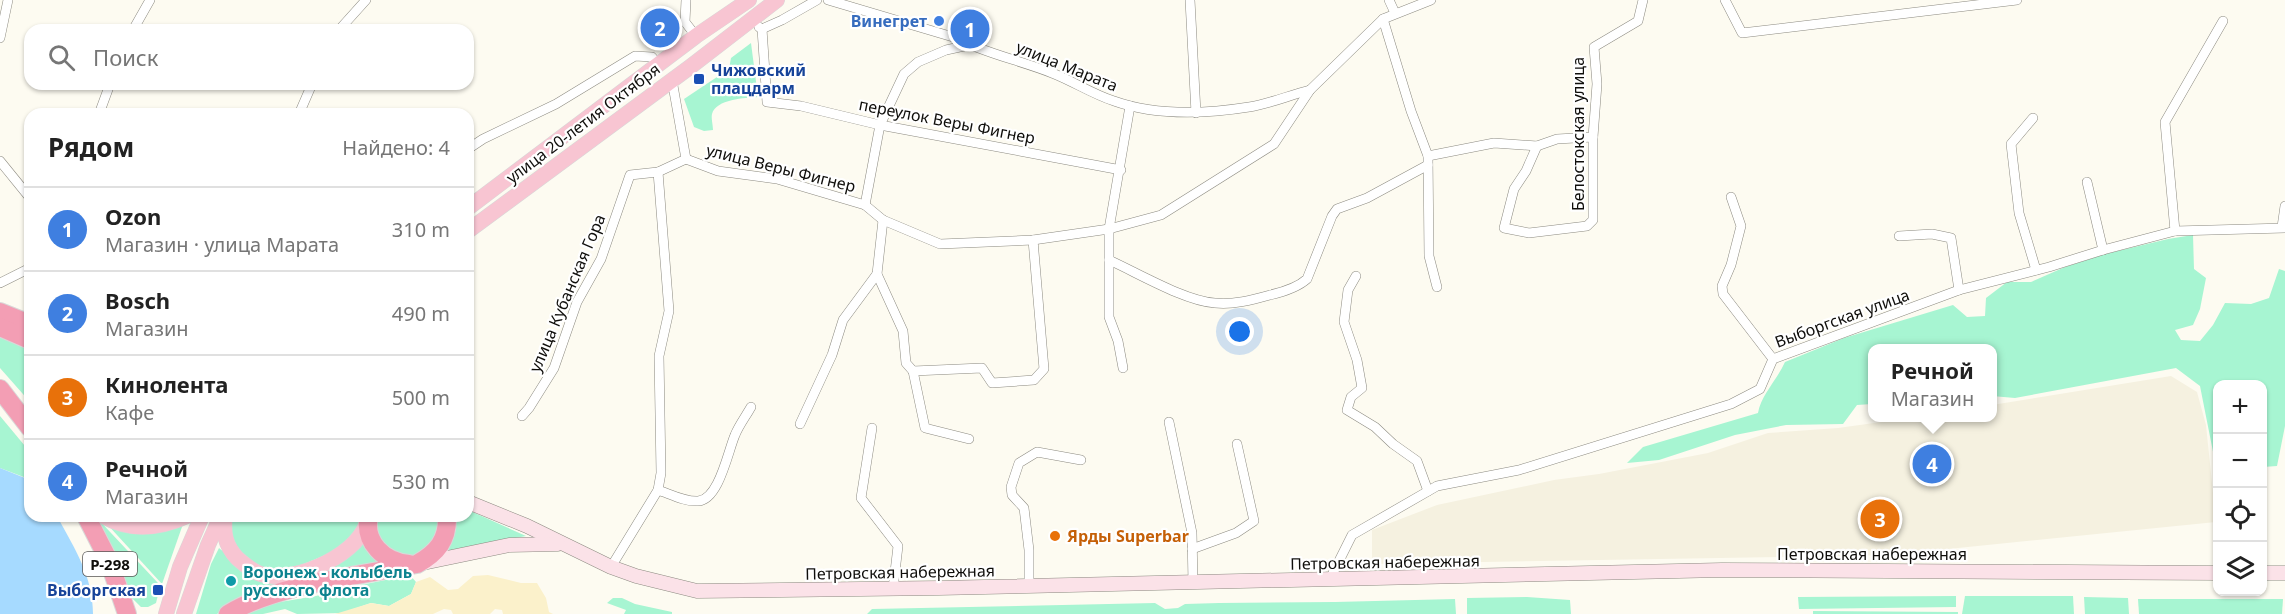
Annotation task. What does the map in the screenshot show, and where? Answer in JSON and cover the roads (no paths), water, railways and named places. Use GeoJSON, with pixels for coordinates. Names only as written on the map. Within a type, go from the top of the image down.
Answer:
{"type":"FeatureCollection","features":[{"type":"Feature","properties":{"kind":"highway"},"geometry":{"type":"LineString","coordinates":[[0,312],[24,322]]}},
{"type":"Feature","properties":{"kind":"highway"},"geometry":{"type":"LineString","coordinates":[[0,327],[24,337]]}},
{"type":"Feature","properties":{"kind":"highway"},"geometry":{"type":"LineString","coordinates":[[0,389],[23,410]]}},
{"type":"Feature","properties":{"kind":"highway","name":"Р-298"},"geometry":{"type":"LineString","coordinates":[[89,522],[109,561],[127,614]]}},
{"type":"Feature","properties":{"kind":"highway"},"geometry":{"type":"LineString","coordinates":[[368,522],[370,537],[383,556],[393,561],[417,564]]}},
{"type":"Feature","properties":{"kind":"highway"},"geometry":{"type":"LineString","coordinates":[[228,614],[247,603],[287,592],[417,564],[434,554],[441,546],[446,536],[447,522]]}},
{"type":"Feature","properties":{"kind":"main road","name":"улица 20-летия Октября"},"geometry":{"type":"LineString","coordinates":[[474,203],[658,64],[749,0]]}},
{"type":"Feature","properties":{"kind":"main road","name":"улица 20-летия Октября"},"geometry":{"type":"LineString","coordinates":[[474,227],[672,80],[756,24],[777,0]]}},
{"type":"Feature","properties":{"kind":"main road","name":"Петровская набережная"},"geometry":{"type":"LineString","coordinates":[[474,504],[527,526],[611,567],[636,576],[697,591],[1193,583],[1722,570],[2213,573]]}},
{"type":"Feature","properties":{"kind":"main road"},"geometry":{"type":"LineString","coordinates":[[117,522],[142,528],[172,522]]}},
{"type":"Feature","properties":{"kind":"main road"},"geometry":{"type":"LineString","coordinates":[[166,614],[186,551],[198,522]]}},
{"type":"Feature","properties":{"kind":"main road"},"geometry":{"type":"LineString","coordinates":[[184,614],[208,545],[220,522]]}},
{"type":"Feature","properties":{"kind":"main road"},"geometry":{"type":"LineString","coordinates":[[224,522],[228,547],[245,566],[273,576],[300,573],[343,554],[358,538],[366,522]]}},
{"type":"Feature","properties":{"kind":"main road","name":"Петровская набережная"},"geometry":{"type":"LineString","coordinates":[[417,564],[509,545],[563,544]]}},
{"type":"Feature","properties":{"kind":"main road"},"geometry":{"type":"LineString","coordinates":[[2267,573],[2285,573]]}},
{"type":"Feature","properties":{"kind":"street"},"geometry":{"type":"LineString","coordinates":[[0,38],[8,0]]}},
{"type":"Feature","properties":{"kind":"street"},"geometry":{"type":"LineString","coordinates":[[136,24],[150,0]]}},
{"type":"Feature","properties":{"kind":"street"},"geometry":{"type":"LineString","coordinates":[[344,24],[366,0]]}},
{"type":"Feature","properties":{"kind":"street"},"geometry":{"type":"LineString","coordinates":[[686,0],[685,22],[696,36]]}},
{"type":"Feature","properties":{"kind":"street"},"geometry":{"type":"LineString","coordinates":[[756,24],[782,20],[817,0]]}},
{"type":"Feature","properties":{"kind":"street","name":"улица Марата"},"geometry":{"type":"LineString","coordinates":[[828,0],[953,37],[969,45],[1055,74],[1086,91],[1130,106],[1157,111],[1196,113],[1251,107],[1310,90]]}},
{"type":"Feature","properties":{"kind":"street"},"geometry":{"type":"LineString","coordinates":[[1190,0],[1196,113]]}},
{"type":"Feature","properties":{"kind":"street"},"geometry":{"type":"LineString","coordinates":[[1389,0],[1395,13]]}},
{"type":"Feature","properties":{"kind":"street","name":"улица Веры Фигнер"},"geometry":{"type":"LineString","coordinates":[[672,80],[686,159],[718,171],[777,179],[865,205],[883,220],[940,244],[1033,240],[1109,228],[1161,215],[1274,144],[1310,90],[1383,19],[1431,0]]}},
{"type":"Feature","properties":{"kind":"street","name":"Белостокская улица"},"geometry":{"type":"LineString","coordinates":[[1537,146],[1526,171],[1514,189],[1504,228],[1529,233],[1587,226],[1593,220],[1593,137],[1597,84],[1594,47],[1638,21],[1643,0]]}},
{"type":"Feature","properties":{"kind":"street"},"geometry":{"type":"LineString","coordinates":[[1725,0],[1742,33],[2017,0]]}},
{"type":"Feature","properties":{"kind":"street"},"geometry":{"type":"LineString","coordinates":[[1383,19],[1428,160],[1429,256],[1437,287]]}},
{"type":"Feature","properties":{"kind":"street"},"geometry":{"type":"LineString","coordinates":[[2175,231],[2165,122],[2223,21]]}},
{"type":"Feature","properties":{"kind":"street","name":"переулок Веры Фигнер"},"geometry":{"type":"LineString","coordinates":[[756,24],[767,102],[801,106],[880,125],[1121,170]]}},
{"type":"Feature","properties":{"kind":"street"},"geometry":{"type":"LineString","coordinates":[[865,205],[880,125],[904,74],[918,62],[946,50],[969,45]]}},
{"type":"Feature","properties":{"kind":"street","name":"улица 20-летия Октября"},"geometry":{"type":"LineString","coordinates":[[474,145],[556,104],[635,56],[652,57],[658,64]]}},
{"type":"Feature","properties":{"kind":"street"},"geometry":{"type":"LineString","coordinates":[[101,108],[109,90]]}},
{"type":"Feature","properties":{"kind":"street"},"geometry":{"type":"LineString","coordinates":[[302,108],[309,90]]}},
{"type":"Feature","properties":{"kind":"street"},"geometry":{"type":"LineString","coordinates":[[1123,368],[1118,341],[1109,317],[1109,228],[1121,170],[1130,106]]}},
{"type":"Feature","properties":{"kind":"street"},"geometry":{"type":"LineString","coordinates":[[2033,118],[2011,144],[2019,213],[2036,270]]}},
{"type":"Feature","properties":{"kind":"street"},"geometry":{"type":"LineString","coordinates":[[1109,260],[1191,297],[1215,303],[1245,301],[1302,284],[1307,279],[1332,216],[1338,208],[1367,198],[1428,160],[1494,143],[1537,146],[1557,139],[1593,137]]}},
{"type":"Feature","properties":{"kind":"street"},"geometry":{"type":"LineString","coordinates":[[611,567],[658,490],[661,473],[659,356],[669,311],[658,172],[686,159]]}},
{"type":"Feature","properties":{"kind":"street"},"geometry":{"type":"LineString","coordinates":[[0,161],[24,191]]}},
{"type":"Feature","properties":{"kind":"street","name":"улица Кубанская Гора"},"geometry":{"type":"LineString","coordinates":[[522,416],[530,408],[554,368],[577,302],[600,259],[630,175],[658,172]]}},
{"type":"Feature","properties":{"kind":"street"},"geometry":{"type":"LineString","coordinates":[[2087,182],[2103,250]]}},
{"type":"Feature","properties":{"kind":"street"},"geometry":{"type":"LineString","coordinates":[[1731,197],[1741,226],[1731,265],[1722,286],[1723,294],[1773,359]]}},
{"type":"Feature","properties":{"kind":"street"},"geometry":{"type":"LineString","coordinates":[[2284,228],[2285,206]]}},
{"type":"Feature","properties":{"kind":"street"},"geometry":{"type":"LineString","coordinates":[[883,220],[878,274],[903,331],[906,363],[913,371],[925,428],[969,439]]}},
{"type":"Feature","properties":{"kind":"street","name":"Выборгская улица"},"geometry":{"type":"LineString","coordinates":[[1330,579],[1352,535],[1437,486],[1519,470],[1731,404],[1760,389],[1773,359],[1959,290],[2175,231],[2284,228]]}},
{"type":"Feature","properties":{"kind":"street"},"geometry":{"type":"LineString","coordinates":[[1899,236],[1932,234],[1951,238],[1959,290]]}},
{"type":"Feature","properties":{"kind":"street"},"geometry":{"type":"LineString","coordinates":[[913,371],[982,368],[992,383],[1034,380],[1044,369],[1033,240]]}},
{"type":"Feature","properties":{"kind":"street"},"geometry":{"type":"LineString","coordinates":[[0,284],[24,271]]}},
{"type":"Feature","properties":{"kind":"street"},"geometry":{"type":"LineString","coordinates":[[800,424],[832,355],[843,321],[878,274]]}},
{"type":"Feature","properties":{"kind":"street"},"geometry":{"type":"LineString","coordinates":[[1356,276],[1348,290],[1344,322],[1357,360],[1362,388],[1351,397],[1347,410],[1375,427],[1393,444],[1417,461],[1428,491]]}},
{"type":"Feature","properties":{"kind":"street"},"geometry":{"type":"LineString","coordinates":[[658,490],[682,499],[699,502],[709,496],[722,474],[735,434],[752,407]]}},
{"type":"Feature","properties":{"kind":"street"},"geometry":{"type":"LineString","coordinates":[[1169,422],[1192,533],[1193,583]]}},
{"type":"Feature","properties":{"kind":"street"},"geometry":{"type":"LineString","coordinates":[[872,428],[861,498],[898,546],[892,589]]}},
{"type":"Feature","properties":{"kind":"street"},"geometry":{"type":"LineString","coordinates":[[1192,549],[1236,533],[1254,521],[1237,444]]}},
{"type":"Feature","properties":{"kind":"street"},"geometry":{"type":"LineString","coordinates":[[1029,586],[1029,550],[1024,508],[1012,495],[1011,487],[1018,462],[1037,452],[1081,460]]}},
{"type":"Feature","properties":{"kind":"water"},"geometry":{"type":"Polygon","coordinates":[[[0,468],[24,478],[24,522],[60,522],[77,552],[86,576],[93,614],[0,614],[0,468]]]}},
{"type":"Feature","properties":{"kind":"place","name":"Винегрет"},"geometry":{"type":"Point","coordinates":[939,21]}},
{"type":"Feature","properties":{"kind":"place","name":"Bosch"},"geometry":{"type":"Point","coordinates":[660,28]}},
{"type":"Feature","properties":{"kind":"place","name":"Ozon"},"geometry":{"type":"Point","coordinates":[970,29]}},
{"type":"Feature","properties":{"kind":"place","name":"Чижовский плацдарм"},"geometry":{"type":"Point","coordinates":[699,79]}},
{"type":"Feature","properties":{"kind":"place","name":"Речной"},"geometry":{"type":"Point","coordinates":[1932,464]}},
{"type":"Feature","properties":{"kind":"place","name":"Кинолента"},"geometry":{"type":"Point","coordinates":[1880,519]}},
{"type":"Feature","properties":{"kind":"place","name":"Ярды Superbar"},"geometry":{"type":"Point","coordinates":[1055,536]}},
{"type":"Feature","properties":{"kind":"place","name":"Воронеж - колыбель русского флота"},"geometry":{"type":"Point","coordinates":[231,581]}},
{"type":"Feature","properties":{"kind":"place","name":"Выборгская"},"geometry":{"type":"Point","coordinates":[158,590]}}]}
